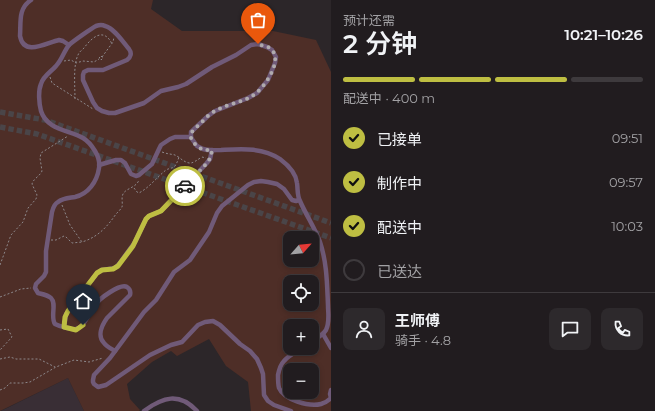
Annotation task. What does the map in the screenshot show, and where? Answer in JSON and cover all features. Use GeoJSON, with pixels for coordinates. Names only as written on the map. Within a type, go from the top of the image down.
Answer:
{"type":"FeatureCollection","features":[{"type":"Feature","properties":{"kind":"street"},"geometry":{"type":"LineString","coordinates":[[31,0],[25,5],[21,13],[20,36],[24,44],[34,48],[59,40],[69,45]]}},
{"type":"Feature","properties":{"kind":"street"},"geometry":{"type":"LineString","coordinates":[[115,351],[103,343],[100,333],[107,318],[130,295],[130,291],[126,287],[123,286],[118,288],[99,301],[83,325],[74,330],[56,325],[53,321],[52,299],[49,296],[38,293],[35,288],[36,284],[46,272],[45,258],[53,209],[60,200],[80,195],[88,190],[97,177],[99,165],[92,146],[84,138],[53,126],[46,120],[42,112],[39,88],[42,80],[56,67],[69,45],[97,26],[102,25],[108,26],[130,50],[131,54],[130,58],[127,60],[103,70],[88,70],[83,75],[83,80],[96,107],[102,111],[112,113],[147,101],[161,92],[182,86],[251,45],[258,44],[272,50],[276,57],[276,63],[268,80],[257,93],[215,111],[193,130],[191,137],[193,142],[200,148],[206,150],[251,149],[264,152],[276,157],[286,165],[294,175],[298,184],[299,200],[318,236],[322,247],[325,264],[327,278],[328,319],[325,332],[319,337]]}},
{"type":"Feature","properties":{"kind":"street"},"geometry":{"type":"LineString","coordinates":[[99,165],[121,160],[125,163],[131,174],[136,176],[142,174],[152,164],[161,145],[172,137],[191,137]]}},
{"type":"Feature","properties":{"kind":"street"},"geometry":{"type":"LineString","coordinates":[[64,327],[66,314],[97,273],[102,270],[115,268],[119,264],[133,246],[146,219],[149,216],[161,211],[209,160],[212,150]]}},
{"type":"Feature","properties":{"kind":"street"},"geometry":{"type":"LineString","coordinates":[[291,411],[274,405],[268,401],[264,395],[263,374],[257,359],[220,325],[213,322],[205,322],[198,325],[182,342],[171,345],[150,355],[104,387],[98,387],[94,384],[93,380],[144,312],[156,300],[172,275],[190,260],[209,232],[218,211],[245,187],[258,181],[268,182],[281,186],[292,200],[299,200]]}},
{"type":"Feature","properties":{"kind":"street"},"geometry":{"type":"LineString","coordinates":[[323,334],[331,348]]}},
{"type":"Feature","properties":{"kind":"street"},"geometry":{"type":"LineString","coordinates":[[291,355],[284,359],[279,369],[279,389],[284,395],[290,399],[314,407],[325,403],[331,398],[331,390]]}},
{"type":"Feature","properties":{"kind":"street"},"geometry":{"type":"LineString","coordinates":[[144,411],[159,401],[168,399],[184,401],[192,405],[197,411]]}},
{"type":"Feature","properties":{"kind":"path"},"geometry":{"type":"LineString","coordinates":[[60,60],[71,60],[76,63],[83,61],[95,62],[99,59],[102,60],[102,57],[114,41],[115,33]]}},
{"type":"Feature","properties":{"kind":"path"},"geometry":{"type":"LineString","coordinates":[[75,98],[74,86],[76,63],[79,54],[89,42],[100,35],[104,35],[112,44]]}},
{"type":"Feature","properties":{"kind":"path"},"geometry":{"type":"LineString","coordinates":[[49,73],[52,83],[92,109],[96,107]]}},
{"type":"Feature","properties":{"kind":"path"},"geometry":{"type":"LineString","coordinates":[[0,266],[12,233],[22,223],[28,208],[37,197],[32,184],[42,171],[40,158],[41,153],[73,134]]}},
{"type":"Feature","properties":{"kind":"path"},"geometry":{"type":"LineString","coordinates":[[158,150],[176,155],[189,163],[202,157],[209,160]]}},
{"type":"Feature","properties":{"kind":"path"},"geometry":{"type":"LineString","coordinates":[[133,187],[139,193],[147,189],[160,175],[168,169],[173,168],[179,157]]}},
{"type":"Feature","properties":{"kind":"path"},"geometry":{"type":"LineString","coordinates":[[48,239],[55,240],[64,236],[72,243],[82,242],[92,238],[107,227],[122,206],[123,194],[125,191],[133,187],[138,182],[138,175]]}},
{"type":"Feature","properties":{"kind":"path"},"geometry":{"type":"LineString","coordinates":[[60,200],[70,225],[82,242]]}},
{"type":"Feature","properties":{"kind":"path"},"geometry":{"type":"LineString","coordinates":[[0,297],[21,289],[35,288]]}},
{"type":"Feature","properties":{"kind":"path"},"geometry":{"type":"LineString","coordinates":[[0,330],[8,329],[12,337],[0,350]]}},
{"type":"Feature","properties":{"kind":"path"},"geometry":{"type":"LineString","coordinates":[[0,390],[10,383],[23,383],[33,380],[56,367],[74,360],[89,362],[112,356]]}},
{"type":"Feature","properties":{"kind":"path"},"geometry":{"type":"LineString","coordinates":[[0,359],[10,357],[16,359],[39,359],[56,367]]}},
{"type":"Feature","properties":{"kind":"shaded area"},"geometry":{"type":"Polygon","coordinates":[[[0,0],[153,0],[151,9],[182,31],[273,31],[316,40],[331,72],[331,411],[251,411],[248,382],[226,366],[209,339],[177,356],[171,351],[152,362],[127,384],[130,399],[140,410],[139,411],[84,411],[68,378],[0,411],[0,0]]]}},
{"type":"Feature","properties":{"kind":"shaded area"},"geometry":{"type":"Polygon","coordinates":[[[68,378],[84,411],[1,411],[68,378]]]}},
{"type":"Feature","properties":{"kind":"tunnel"},"geometry":{"type":"LineString","coordinates":[[0,112],[45,120],[331,223]]}},
{"type":"Feature","properties":{"kind":"tunnel"},"geometry":{"type":"LineString","coordinates":[[0,127],[37,134],[331,238]]}},
{"type":"Feature","properties":{"kind":"way so far"},"geometry":{"type":"LineString","coordinates":[[185,186],[208,162],[212,150],[203,150],[193,142],[191,134],[193,130],[215,111],[257,93],[270,76],[276,63],[275,54],[270,48],[258,44]]}},
{"type":"Feature","properties":{"kind":"route"},"geometry":{"type":"LineString","coordinates":[[83,325],[76,330],[64,327],[65,317],[68,311],[97,273],[102,270],[113,269],[119,264],[133,246],[147,217],[161,211],[185,186]]}}]}
